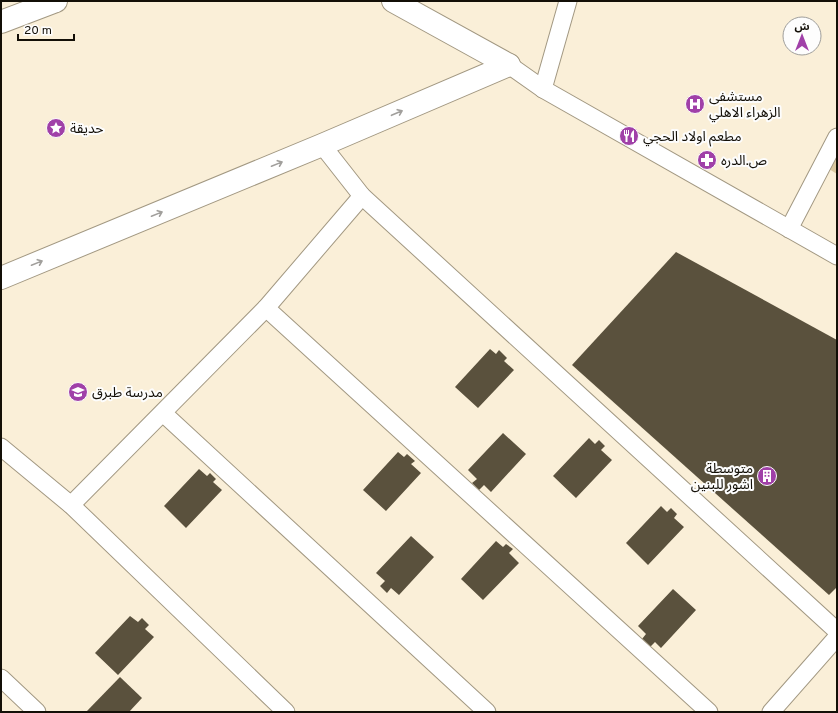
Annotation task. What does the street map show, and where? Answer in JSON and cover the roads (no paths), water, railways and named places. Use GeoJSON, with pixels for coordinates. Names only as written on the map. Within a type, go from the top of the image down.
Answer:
{"type":"FeatureCollection","features":[{"type":"Feature","properties":{"kind":"street"},"geometry":{"type":"LineString","coordinates":[[1,22],[56,1]]}},
{"type":"Feature","properties":{"kind":"street"},"geometry":{"type":"LineString","coordinates":[[393,1],[509,65],[542,89],[837,256]]}},
{"type":"Feature","properties":{"kind":"street"},"geometry":{"type":"LineString","coordinates":[[542,89],[568,1]]}},
{"type":"Feature","properties":{"kind":"street"},"geometry":{"type":"LineString","coordinates":[[1,278],[322,145],[509,65]]}},
{"type":"Feature","properties":{"kind":"street"},"geometry":{"type":"LineString","coordinates":[[789,229],[837,137]]}},
{"type":"Feature","properties":{"kind":"street"},"geometry":{"type":"LineString","coordinates":[[322,145],[362,196],[837,631]]}},
{"type":"Feature","properties":{"kind":"street"},"geometry":{"type":"LineString","coordinates":[[71,505],[266,308],[362,196]]}},
{"type":"Feature","properties":{"kind":"street"},"geometry":{"type":"LineString","coordinates":[[266,308],[709,712]]}},
{"type":"Feature","properties":{"kind":"street"},"geometry":{"type":"LineString","coordinates":[[163,413],[487,712]]}},
{"type":"Feature","properties":{"kind":"street"},"geometry":{"type":"LineString","coordinates":[[1,447],[71,505],[286,712]]}},
{"type":"Feature","properties":{"kind":"street"},"geometry":{"type":"LineString","coordinates":[[771,712],[837,637]]}},
{"type":"Feature","properties":{"kind":"street"},"geometry":{"type":"LineString","coordinates":[[1,678],[36,712]]}},
{"type":"Feature","properties":{"kind":"place","name":"مستشفى الزهراء الاهلي"},"geometry":{"type":"Point","coordinates":[695,104]}},
{"type":"Feature","properties":{"kind":"place","name":"حديقة"},"geometry":{"type":"Point","coordinates":[56,128]}},
{"type":"Feature","properties":{"kind":"place","name":"مطعم اولاد الحجي"},"geometry":{"type":"Point","coordinates":[629,136]}},
{"type":"Feature","properties":{"kind":"place","name":"ص.الدره"},"geometry":{"type":"Point","coordinates":[707,160]}},
{"type":"Feature","properties":{"kind":"place","name":"مدرسة طبرق"},"geometry":{"type":"Point","coordinates":[78,392]}},
{"type":"Feature","properties":{"kind":"place","name":"متوسطة اشور للبنين"},"geometry":{"type":"Point","coordinates":[767,476]}}]}
